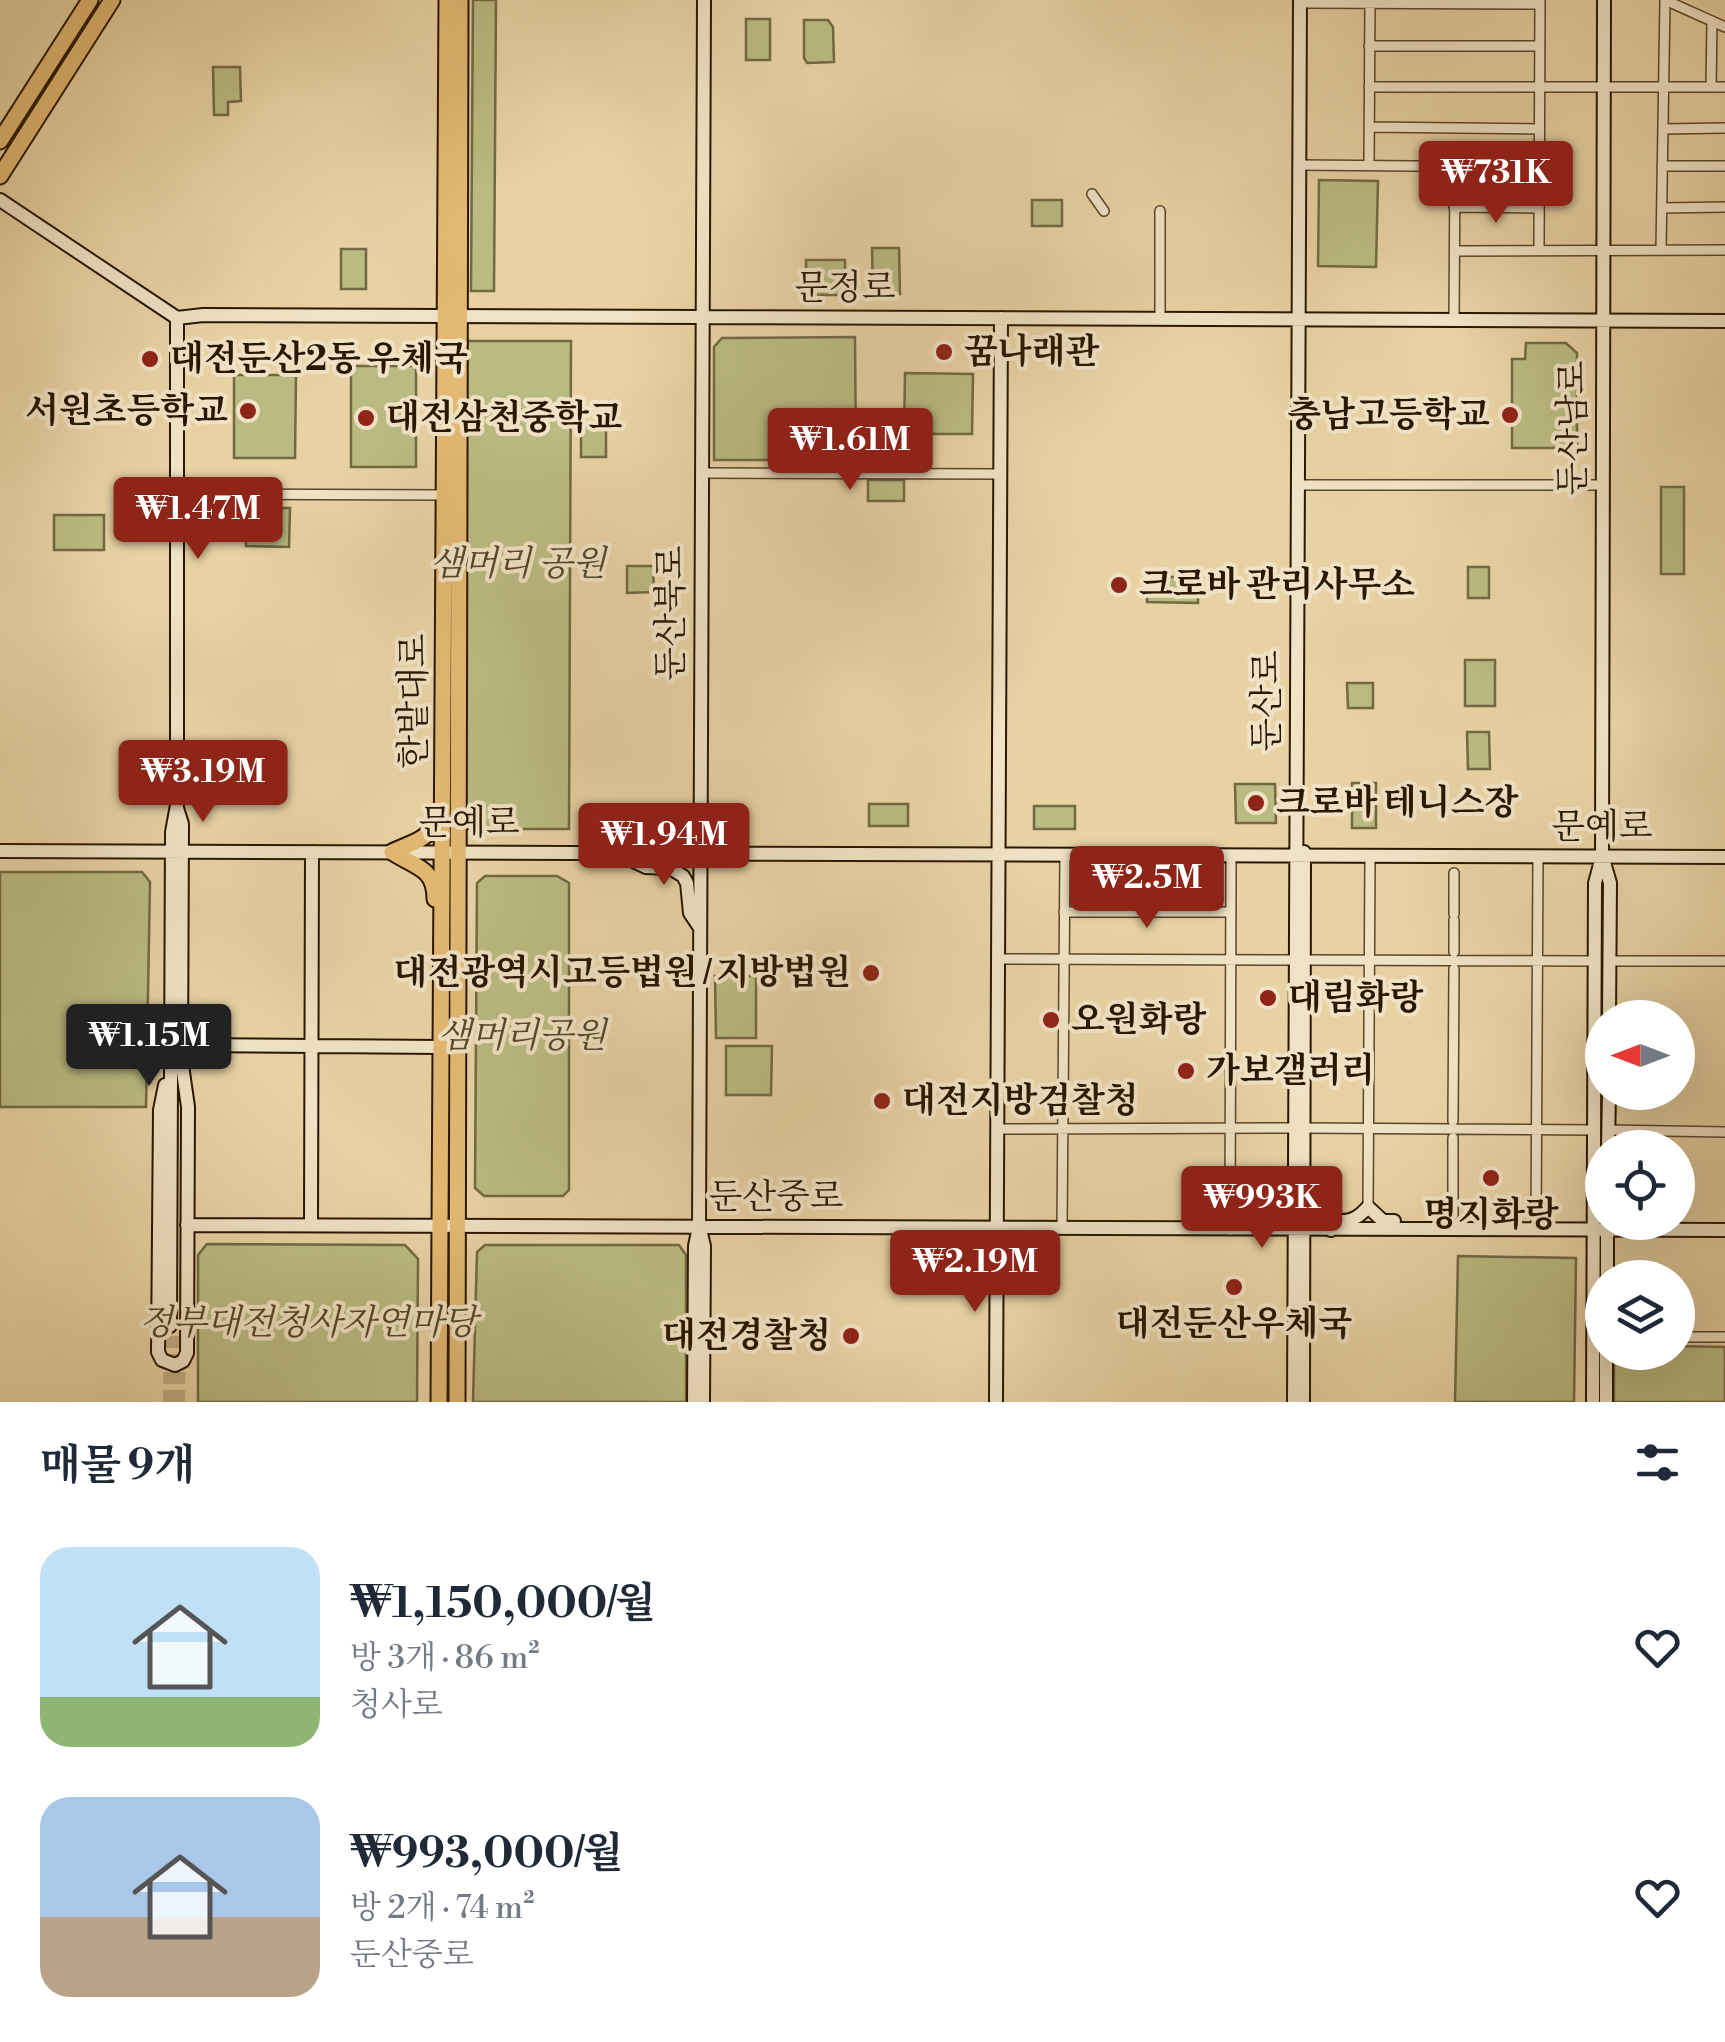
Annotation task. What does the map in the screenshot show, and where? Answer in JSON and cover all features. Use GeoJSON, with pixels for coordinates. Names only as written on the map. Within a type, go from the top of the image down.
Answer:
{"type":"FeatureCollection","features":[{"type":"Feature","properties":{"kind":"main road"},"geometry":{"type":"LineString","coordinates":[[0,141],[90,0]]}},
{"type":"Feature","properties":{"kind":"main road"},"geometry":{"type":"LineString","coordinates":[[0,176],[112,0]]}},
{"type":"Feature","properties":{"kind":"main road","name":"한밭대로"},"geometry":{"type":"LineString","coordinates":[[440,1402],[449,1226],[451,852],[452,316],[447,0]]}},
{"type":"Feature","properties":{"kind":"main road","name":"한밭대로"},"geometry":{"type":"LineString","coordinates":[[457,1402],[442,1047],[444,910],[451,852],[444,798],[445,495],[460,0]]}},
{"type":"Feature","properties":{"kind":"main road","name":"둔산북로"},"geometry":{"type":"LineString","coordinates":[[694,1402],[695,1246],[699,1226],[704,0]]}},
{"type":"Feature","properties":{"kind":"main road","name":"둔산남로"},"geometry":{"type":"LineString","coordinates":[[1604,0],[1602,857],[1595,882],[1607,1000]]}},
{"type":"Feature","properties":{"kind":"main road","name":"둔산로"},"geometry":{"type":"LineString","coordinates":[[1303,1402],[1299,1128],[1305,1]]}},
{"type":"Feature","properties":{"kind":"main road"},"geometry":{"type":"LineString","coordinates":[[0,200],[177,318],[177,805],[172,824],[177,852],[174,1326]]}},
{"type":"Feature","properties":{"kind":"main road","name":"문정로"},"geometry":{"type":"LineString","coordinates":[[177,318],[202,315],[1725,321]]}},
{"type":"Feature","properties":{"kind":"main road"},"geometry":{"type":"LineString","coordinates":[[996,1402],[1001,318]]}},
{"type":"Feature","properties":{"kind":"main road"},"geometry":{"type":"LineString","coordinates":[[392,852],[428,836],[434,829],[436,808],[444,798]]}},
{"type":"Feature","properties":{"kind":"main road","name":"문예로"},"geometry":{"type":"LineString","coordinates":[[0,851],[1725,858]]}},
{"type":"Feature","properties":{"kind":"main road"},"geometry":{"type":"LineString","coordinates":[[311,1225],[312,852]]}},
{"type":"Feature","properties":{"kind":"main road"},"geometry":{"type":"LineString","coordinates":[[392,852],[429,872],[435,885],[435,901],[444,910]]}},
{"type":"Feature","properties":{"kind":"main road"},"geometry":{"type":"LineString","coordinates":[[618,854],[646,866],[670,868],[684,876],[690,913],[700,929]]}},
{"type":"Feature","properties":{"kind":"main road","name":"둔산남로"},"geometry":{"type":"LineString","coordinates":[[1593,1130],[1602,961]]}},
{"type":"Feature","properties":{"kind":"main road"},"geometry":{"type":"LineString","coordinates":[[177,1054],[312,1046],[442,1047]]}},
{"type":"Feature","properties":{"kind":"main road"},"geometry":{"type":"LineString","coordinates":[[177,1054],[188,1108],[187,1353],[183,1361],[170,1365],[160,1356],[158,1333],[160,1110],[177,1054]]}},
{"type":"Feature","properties":{"kind":"main road"},"geometry":{"type":"LineString","coordinates":[[1608,1130],[1609,1110]]}},
{"type":"Feature","properties":{"kind":"main road"},"geometry":{"type":"LineString","coordinates":[[1332,1230],[1341,1220],[1350,1220],[1368,1207],[1383,1221],[1396,1221],[1404,1229]]}},
{"type":"Feature","properties":{"kind":"main road","name":"둔산중로"},"geometry":{"type":"LineString","coordinates":[[187,1225],[1230,1230],[1585,1228]]}},
{"type":"Feature","properties":{"kind":"main road","name":"둔산북로"},"geometry":{"type":"LineString","coordinates":[[699,1226],[704,1246],[703,1402]]}},
{"type":"Feature","properties":{"kind":"main road","name":"둔산중로"},"geometry":{"type":"LineString","coordinates":[[1695,1229],[1725,1230]]}},
{"type":"Feature","properties":{"kind":"main road","name":"둔산로"},"geometry":{"type":"LineString","coordinates":[[1294,1402],[1299,1230]]}},
{"type":"Feature","properties":{"kind":"main road","name":"둔산남로"},"geometry":{"type":"LineString","coordinates":[[1594,1402],[1602,1240]]}},
{"type":"Feature","properties":{"kind":"main road"},"geometry":{"type":"LineString","coordinates":[[1606,1370],[1606,1402]]}},
{"type":"Feature","properties":{"kind":"street"},"geometry":{"type":"LineString","coordinates":[[1661,250],[1665,0],[1725,27]]}},
{"type":"Feature","properties":{"kind":"street"},"geometry":{"type":"LineString","coordinates":[[1305,1],[1540,2],[1539,250]]}},
{"type":"Feature","properties":{"kind":"street"},"geometry":{"type":"LineString","coordinates":[[1369,165],[1370,2]]}},
{"type":"Feature","properties":{"kind":"street"},"geometry":{"type":"LineString","coordinates":[[1711,87],[1712,21]]}},
{"type":"Feature","properties":{"kind":"street"},"geometry":{"type":"LineString","coordinates":[[1370,46],[1540,46]]}},
{"type":"Feature","properties":{"kind":"street"},"geometry":{"type":"LineString","coordinates":[[1369,87],[1725,87]]}},
{"type":"Feature","properties":{"kind":"street"},"geometry":{"type":"LineString","coordinates":[[1369,126],[1539,129]]}},
{"type":"Feature","properties":{"kind":"street"},"geometry":{"type":"LineString","coordinates":[[1663,129],[1725,128]]}},
{"type":"Feature","properties":{"kind":"street"},"geometry":{"type":"LineString","coordinates":[[1303,165],[1539,167]]}},
{"type":"Feature","properties":{"kind":"street"},"geometry":{"type":"LineString","coordinates":[[1454,166],[1454,320]]}},
{"type":"Feature","properties":{"kind":"street"},"geometry":{"type":"LineString","coordinates":[[1662,166],[1725,166]]}},
{"type":"Feature","properties":{"kind":"street"},"geometry":{"type":"LineString","coordinates":[[1092,194],[1104,211]]}},
{"type":"Feature","properties":{"kind":"street"},"geometry":{"type":"LineString","coordinates":[[1454,207],[1539,208]]}},
{"type":"Feature","properties":{"kind":"street"},"geometry":{"type":"LineString","coordinates":[[1662,208],[1725,207]]}},
{"type":"Feature","properties":{"kind":"street"},"geometry":{"type":"LineString","coordinates":[[1160,211],[1160,319]]}},
{"type":"Feature","properties":{"kind":"street"},"geometry":{"type":"LineString","coordinates":[[1454,250],[1725,250]]}},
{"type":"Feature","properties":{"kind":"street"},"geometry":{"type":"LineString","coordinates":[[702,473],[1000,474]]}},
{"type":"Feature","properties":{"kind":"street"},"geometry":{"type":"LineString","coordinates":[[1302,486],[1603,486]]}},
{"type":"Feature","properties":{"kind":"street"},"geometry":{"type":"LineString","coordinates":[[177,494],[445,495]]}},
{"type":"Feature","properties":{"kind":"street"},"geometry":{"type":"LineString","coordinates":[[1062,1228],[1065,855]]}},
{"type":"Feature","properties":{"kind":"street"},"geometry":{"type":"LineString","coordinates":[[1230,1230],[1231,856]]}},
{"type":"Feature","properties":{"kind":"street"},"geometry":{"type":"LineString","coordinates":[[1368,1207],[1370,856]]}},
{"type":"Feature","properties":{"kind":"street"},"geometry":{"type":"LineString","coordinates":[[1536,1229],[1538,857]]}},
{"type":"Feature","properties":{"kind":"street"},"geometry":{"type":"LineString","coordinates":[[1454,873],[1454,952]]}},
{"type":"Feature","properties":{"kind":"street"},"geometry":{"type":"LineString","coordinates":[[1064,912],[1230,912]]}},
{"type":"Feature","properties":{"kind":"street"},"geometry":{"type":"LineString","coordinates":[[998,959],[1725,961]]}},
{"type":"Feature","properties":{"kind":"street"},"geometry":{"type":"LineString","coordinates":[[1453,1120],[1454,970]]}},
{"type":"Feature","properties":{"kind":"street"},"geometry":{"type":"LineString","coordinates":[[997,1129],[1593,1130]]}},
{"type":"Feature","properties":{"kind":"street"},"geometry":{"type":"LineString","coordinates":[[1695,1131],[1725,1132]]}},
{"type":"Feature","properties":{"kind":"street"},"geometry":{"type":"LineString","coordinates":[[1452,1215],[1453,1138]]}},
{"type":"Feature","properties":{"kind":"street"},"geometry":{"type":"LineString","coordinates":[[1695,1336],[1725,1337]]}},
{"type":"Feature","properties":{"kind":"green space"},"geometry":{"type":"Polygon","coordinates":[[[473,0],[496,0],[494,291],[471,291],[473,0]]]}},
{"type":"Feature","properties":{"kind":"green space"},"geometry":{"type":"Polygon","coordinates":[[[746,19],[770,19],[770,60],[746,60],[746,19]]]}},
{"type":"Feature","properties":{"kind":"green space"},"geometry":{"type":"Polygon","coordinates":[[[804,20],[828,20],[833,27],[834,62],[807,63],[804,20]]]}},
{"type":"Feature","properties":{"kind":"green space"},"geometry":{"type":"Polygon","coordinates":[[[213,67],[240,67],[241,101],[228,102],[228,115],[214,115],[213,67]]]}},
{"type":"Feature","properties":{"kind":"green space"},"geometry":{"type":"Polygon","coordinates":[[[1319,180],[1378,181],[1376,267],[1318,266],[1319,180]]]}},
{"type":"Feature","properties":{"kind":"green space"},"geometry":{"type":"Polygon","coordinates":[[[1032,200],[1062,200],[1062,226],[1032,226],[1032,200]]]}},
{"type":"Feature","properties":{"kind":"green space"},"geometry":{"type":"Polygon","coordinates":[[[872,248],[899,248],[900,294],[873,295],[872,248]]]}},
{"type":"Feature","properties":{"kind":"green space"},"geometry":{"type":"Polygon","coordinates":[[[341,249],[366,249],[366,289],[341,289],[341,249]]]}},
{"type":"Feature","properties":{"kind":"green space"},"geometry":{"type":"Polygon","coordinates":[[[806,260],[845,260],[845,295],[806,295],[806,260]]]}},
{"type":"Feature","properties":{"kind":"green space"},"geometry":{"type":"Polygon","coordinates":[[[855,337],[856,460],[714,460],[714,347],[722,338],[855,337]]]}},
{"type":"Feature","properties":{"kind":"green space","name":"샘머리 공원"},"geometry":{"type":"Polygon","coordinates":[[[467,341],[571,341],[569,829],[465,829],[467,341]]]}},
{"type":"Feature","properties":{"kind":"green space"},"geometry":{"type":"Polygon","coordinates":[[[1526,343],[1566,343],[1577,353],[1577,448],[1512,448],[1512,359],[1525,359],[1526,343]]]}},
{"type":"Feature","properties":{"kind":"green space"},"geometry":{"type":"Polygon","coordinates":[[[351,366],[416,366],[416,467],[351,467],[351,366]]]}},
{"type":"Feature","properties":{"kind":"green space"},"geometry":{"type":"Polygon","coordinates":[[[905,373],[973,374],[972,434],[904,434],[905,373]]]}},
{"type":"Feature","properties":{"kind":"green space"},"geometry":{"type":"Polygon","coordinates":[[[234,375],[296,375],[295,458],[234,458],[234,375]]]}},
{"type":"Feature","properties":{"kind":"green space"},"geometry":{"type":"Polygon","coordinates":[[[581,427],[606,427],[606,457],[581,457],[581,427]]]}},
{"type":"Feature","properties":{"kind":"green space"},"geometry":{"type":"Polygon","coordinates":[[[868,480],[904,480],[904,501],[868,501],[868,480]]]}},
{"type":"Feature","properties":{"kind":"green space"},"geometry":{"type":"Polygon","coordinates":[[[1661,487],[1684,487],[1684,574],[1661,574],[1661,487]]]}},
{"type":"Feature","properties":{"kind":"green space"},"geometry":{"type":"Polygon","coordinates":[[[246,508],[290,508],[289,547],[246,546],[246,508]]]}},
{"type":"Feature","properties":{"kind":"green space"},"geometry":{"type":"Polygon","coordinates":[[[54,515],[104,515],[104,550],[54,550],[54,515]]]}},
{"type":"Feature","properties":{"kind":"green space"},"geometry":{"type":"Polygon","coordinates":[[[627,566],[653,566],[654,592],[627,593],[627,566]]]}},
{"type":"Feature","properties":{"kind":"green space"},"geometry":{"type":"Polygon","coordinates":[[[1468,567],[1489,567],[1489,598],[1468,598],[1468,567]]]}},
{"type":"Feature","properties":{"kind":"green space"},"geometry":{"type":"Polygon","coordinates":[[[1147,577],[1198,577],[1198,603],[1147,602],[1147,577]]]}},
{"type":"Feature","properties":{"kind":"green space"},"geometry":{"type":"Polygon","coordinates":[[[1465,660],[1495,660],[1495,706],[1465,706],[1465,660]]]}},
{"type":"Feature","properties":{"kind":"green space"},"geometry":{"type":"Polygon","coordinates":[[[1347,683],[1373,683],[1373,708],[1348,708],[1347,683]]]}},
{"type":"Feature","properties":{"kind":"green space"},"geometry":{"type":"Polygon","coordinates":[[[1467,732],[1489,732],[1490,769],[1468,769],[1467,732]]]}},
{"type":"Feature","properties":{"kind":"green space"},"geometry":{"type":"Polygon","coordinates":[[[1352,783],[1376,783],[1376,828],[1352,828],[1352,783]]]}},
{"type":"Feature","properties":{"kind":"green space","name":"크로바 테니스장"},"geometry":{"type":"Polygon","coordinates":[[[1235,784],[1275,784],[1276,823],[1236,823],[1235,784]]]}},
{"type":"Feature","properties":{"kind":"green space"},"geometry":{"type":"Polygon","coordinates":[[[869,804],[908,804],[908,826],[869,826],[869,804]]]}},
{"type":"Feature","properties":{"kind":"green space"},"geometry":{"type":"Polygon","coordinates":[[[1034,806],[1075,806],[1075,829],[1034,829],[1034,806]]]}},
{"type":"Feature","properties":{"kind":"green space"},"geometry":{"type":"Polygon","coordinates":[[[0,872],[142,872],[150,882],[146,1107],[0,1107],[0,872]]]}},
{"type":"Feature","properties":{"kind":"green space","name":"샘머리공원"},"geometry":{"type":"Polygon","coordinates":[[[485,876],[557,876],[569,883],[569,1190],[563,1196],[484,1196],[475,1188],[477,883],[485,876]]]}},
{"type":"Feature","properties":{"kind":"green space"},"geometry":{"type":"Polygon","coordinates":[[[715,976],[756,976],[756,1038],[716,1038],[715,976]]]}},
{"type":"Feature","properties":{"kind":"green space"},"geometry":{"type":"Polygon","coordinates":[[[726,1046],[772,1046],[771,1095],[726,1095],[726,1046]]]}},
{"type":"Feature","properties":{"kind":"green space","name":"정부대전청사자연마당"},"geometry":{"type":"Polygon","coordinates":[[[207,1244],[405,1245],[418,1259],[417,1402],[198,1402],[198,1255],[207,1244]]]}},
{"type":"Feature","properties":{"kind":"green space"},"geometry":{"type":"Polygon","coordinates":[[[485,1245],[679,1245],[686,1255],[686,1402],[473,1402],[477,1252],[485,1245]]]}},
{"type":"Feature","properties":{"kind":"green space"},"geometry":{"type":"Polygon","coordinates":[[[1458,1256],[1576,1258],[1574,1402],[1455,1402],[1458,1256]]]}},
{"type":"Feature","properties":{"kind":"green space"},"geometry":{"type":"Polygon","coordinates":[[[1695,1346],[1725,1347],[1725,1402],[1614,1402],[1614,1370],[1695,1370],[1695,1346]]]}},
{"type":"Feature","properties":{"kind":"tunnel"},"geometry":{"type":"LineString","coordinates":[[169,1402],[170,1326]]}},
{"type":"Feature","properties":{"kind":"tunnel"},"geometry":{"type":"LineString","coordinates":[[179,1402],[180,1326]]}},
{"type":"Feature","properties":{"kind":"place","name":"꿈나래관"},"geometry":{"type":"Point","coordinates":[944,352]}},
{"type":"Feature","properties":{"kind":"place","name":"대전둔산2동 우체국"},"geometry":{"type":"Point","coordinates":[150,359]}},
{"type":"Feature","properties":{"kind":"place","name":"서원초등학교"},"geometry":{"type":"Point","coordinates":[248,411]}},
{"type":"Feature","properties":{"kind":"place","name":"충남고등학교"},"geometry":{"type":"Point","coordinates":[1510,415]}},
{"type":"Feature","properties":{"kind":"place","name":"대전삼천중학교"},"geometry":{"type":"Point","coordinates":[366,418]}},
{"type":"Feature","properties":{"kind":"place","name":"크로바 관리사무소"},"geometry":{"type":"Point","coordinates":[1119,585]}},
{"type":"Feature","properties":{"kind":"place","name":"크로바 테니스장"},"geometry":{"type":"Point","coordinates":[1256,803]}},
{"type":"Feature","properties":{"kind":"place","name":"대전광역시고등법원 / 지방법원"},"geometry":{"type":"Point","coordinates":[871,973]}},
{"type":"Feature","properties":{"kind":"place","name":"대림화랑"},"geometry":{"type":"Point","coordinates":[1268,998]}},
{"type":"Feature","properties":{"kind":"place","name":"오원화랑"},"geometry":{"type":"Point","coordinates":[1051,1020]}},
{"type":"Feature","properties":{"kind":"place","name":"가보갤러리"},"geometry":{"type":"Point","coordinates":[1186,1071]}},
{"type":"Feature","properties":{"kind":"place","name":"대전지방검찰청"},"geometry":{"type":"Point","coordinates":[882,1101]}},
{"type":"Feature","properties":{"kind":"place","name":"명지화랑"},"geometry":{"type":"Point","coordinates":[1491,1178]}},
{"type":"Feature","properties":{"kind":"place","name":"대전둔산우체국"},"geometry":{"type":"Point","coordinates":[1234,1287]}},
{"type":"Feature","properties":{"kind":"place","name":"대전경찰청"},"geometry":{"type":"Point","coordinates":[851,1336]}}]}
